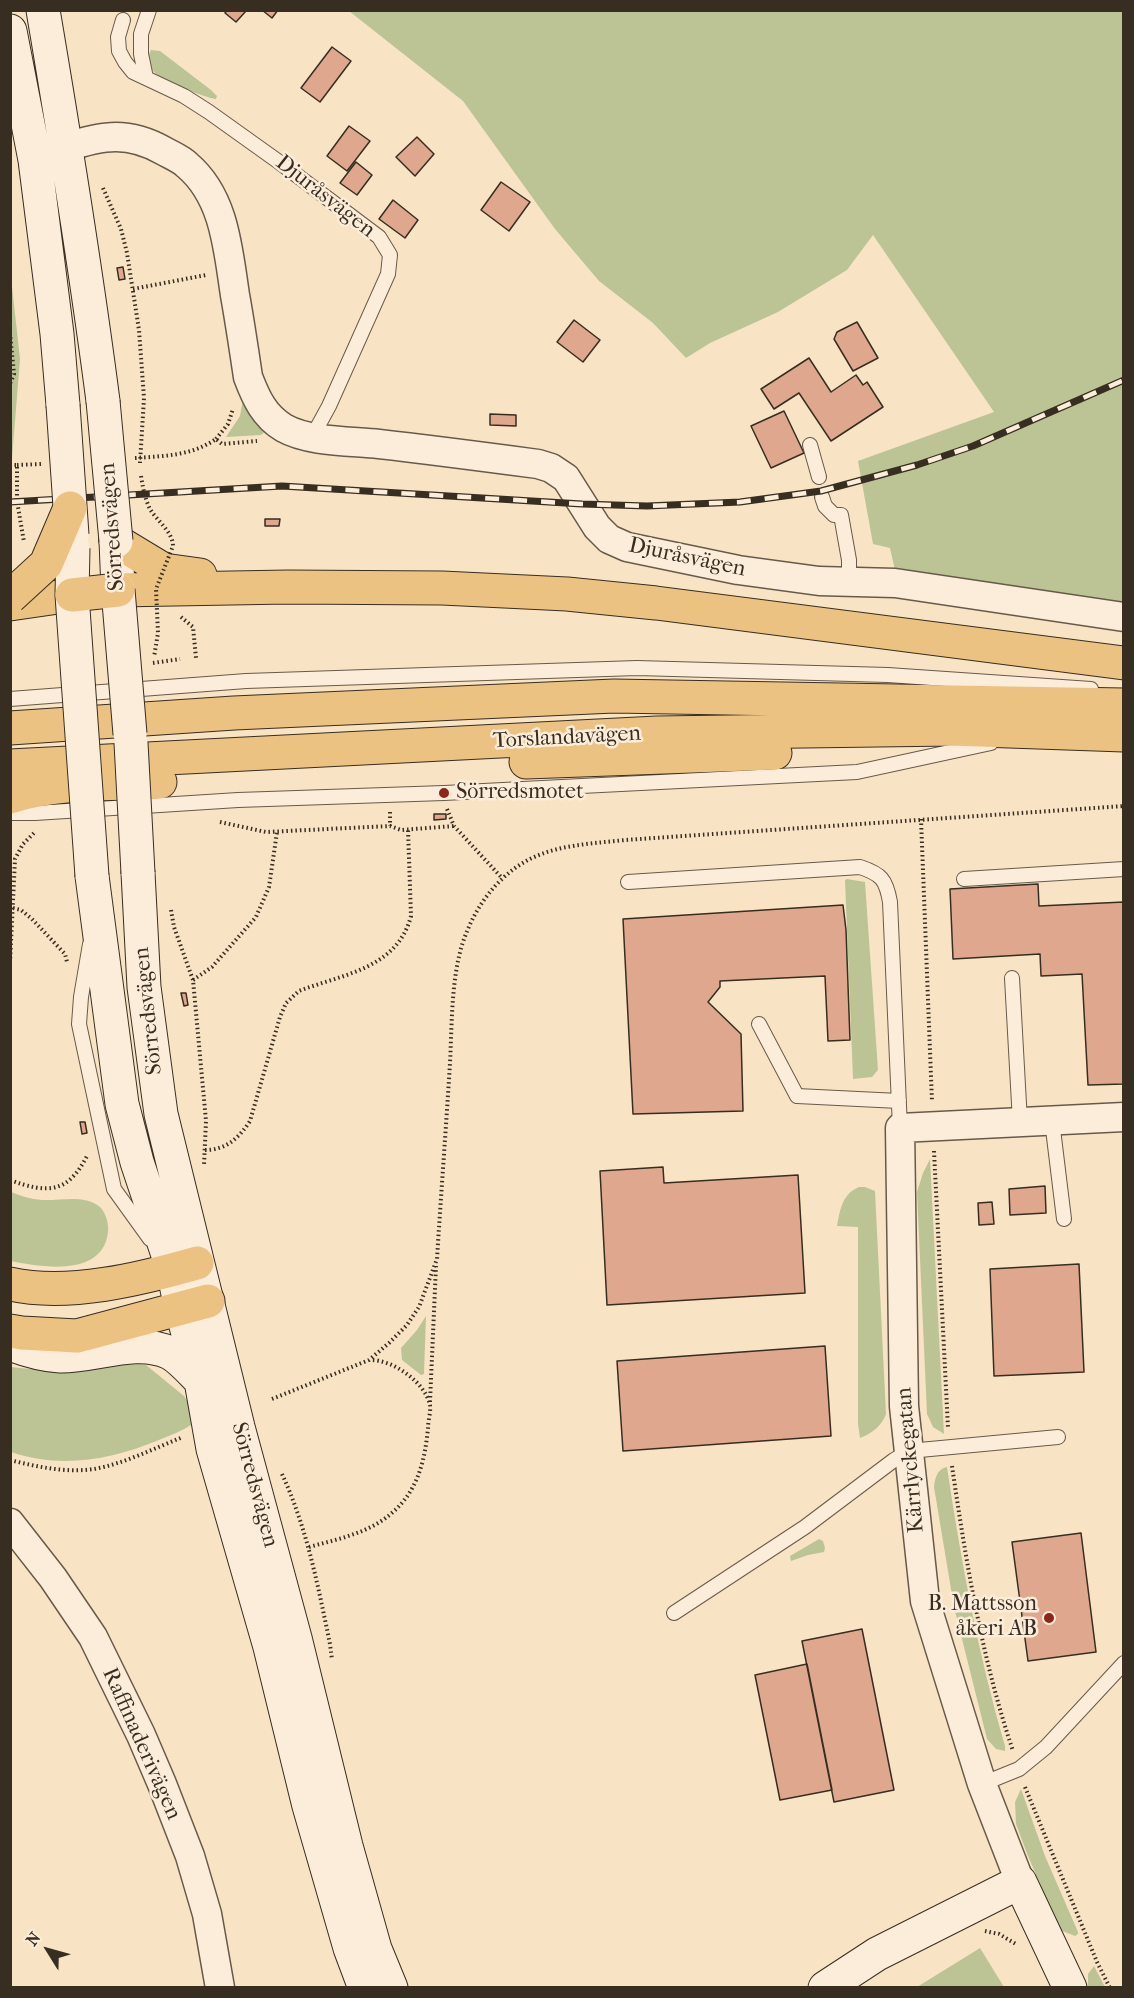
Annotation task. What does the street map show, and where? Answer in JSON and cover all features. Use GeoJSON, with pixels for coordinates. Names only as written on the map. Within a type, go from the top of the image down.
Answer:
{"type":"FeatureCollection","features":[{"type":"Feature","properties":{"kind":"main road"},"geometry":{"type":"LineString","coordinates":[[10,597],[46,564],[70,508]]}},
{"type":"Feature","properties":{"kind":"main road"},"geometry":{"type":"LineString","coordinates":[[116,541],[160,580]]}},
{"type":"Feature","properties":{"kind":"main road"},"geometry":{"type":"LineString","coordinates":[[10,603],[118,590],[160,580],[288,587],[442,588],[567,594],[656,603],[1124,663]]}},
{"type":"Feature","properties":{"kind":"main road","name":"Torslandavägen"},"geometry":{"type":"LineString","coordinates":[[10,728],[245,712],[614,696],[1112,697]]}},
{"type":"Feature","properties":{"kind":"main road"},"geometry":{"type":"LineString","coordinates":[[23,805],[25,792],[48,788],[433,766],[843,750],[952,729]]}},
{"type":"Feature","properties":{"kind":"main road","name":"Torslandavägen"},"geometry":{"type":"LineString","coordinates":[[10,766],[657,733],[952,729],[1124,735]]}},
{"type":"Feature","properties":{"kind":"main road"},"geometry":{"type":"LineString","coordinates":[[10,1284],[39,1289],[81,1289],[185,1266]]}},
{"type":"Feature","properties":{"kind":"main road"},"geometry":{"type":"LineString","coordinates":[[10,1331],[22,1334],[77,1336],[195,1305]]}},
{"type":"Feature","properties":{"kind":"street","name":"Sörredsvägen"},"geometry":{"type":"LineString","coordinates":[[43,10],[88,282],[103,401],[130,734],[144,987],[185,1266],[195,1305],[238,1427],[295,1638],[346,1846],[375,1949],[391,1988]]}},
{"type":"Feature","properties":{"kind":"street","name":"Sörredsvägen"},"geometry":{"type":"LineString","coordinates":[[10,31],[35,160],[57,334],[73,548],[72,595],[92,876],[122,1104],[137,1162],[185,1266]]}},
{"type":"Feature","properties":{"kind":"street"},"geometry":{"type":"LineString","coordinates":[[67,147],[107,136],[129,137],[149,143],[187,164],[204,184],[217,208],[226,235],[248,377],[256,399],[268,417],[299,433]]}},
{"type":"Feature","properties":{"kind":"street","name":"Djuråsvägen"},"geometry":{"type":"LineString","coordinates":[[299,433],[538,464],[551,468],[566,478],[597,527],[609,539],[627,547],[738,570],[819,581],[895,584],[1124,617]]}},
{"type":"Feature","properties":{"kind":"street"},"geometry":{"type":"LineString","coordinates":[[900,1115],[933,1126],[1124,1117]]}},
{"type":"Feature","properties":{"kind":"street","name":"Kärrlyckegatan"},"geometry":{"type":"LineString","coordinates":[[900,1115],[904,1406],[925,1601],[982,1784],[1020,1882],[1064,1975]]}},
{"type":"Feature","properties":{"kind":"street","name":"Sörredsvägen"},"geometry":{"type":"LineString","coordinates":[[195,1305],[201,1381],[213,1449],[270,1647],[309,1806],[350,1948],[365,1988]]}},
{"type":"Feature","properties":{"kind":"street"},"geometry":{"type":"LineString","coordinates":[[10,1344],[29,1351],[61,1356],[139,1347],[160,1349],[172,1354],[201,1381]]}},
{"type":"Feature","properties":{"kind":"street","name":"Raffinaderivägen"},"geometry":{"type":"LineString","coordinates":[[10,1523],[53,1578],[93,1637],[141,1735],[190,1856],[207,1914],[220,1988]]}},
{"type":"Feature","properties":{"kind":"street"},"geometry":{"type":"LineString","coordinates":[[825,1988],[877,1954],[1020,1882]]}},
{"type":"Feature","properties":{"kind":"lane"},"geometry":{"type":"LineString","coordinates":[[146,78],[141,54],[141,34],[148,10]]}},
{"type":"Feature","properties":{"kind":"lane","name":"Djuråsvägen"},"geometry":{"type":"LineString","coordinates":[[123,20],[117,37],[119,51],[133,72],[184,96],[279,162],[379,237],[390,255],[388,274],[329,406],[299,433]]}},
{"type":"Feature","properties":{"kind":"lane"},"geometry":{"type":"LineString","coordinates":[[810,446],[819,477]]}},
{"type":"Feature","properties":{"kind":"lane"},"geometry":{"type":"LineString","coordinates":[[822,497],[825,506],[834,515],[841,515],[849,560],[849,582]]}},
{"type":"Feature","properties":{"kind":"lane"},"geometry":{"type":"LineString","coordinates":[[10,699],[246,681],[637,668],[888,675],[1112,697]]}},
{"type":"Feature","properties":{"kind":"lane"},"geometry":{"type":"LineString","coordinates":[[10,813],[23,805],[444,793],[857,772],[1039,732]]}},
{"type":"Feature","properties":{"kind":"lane"},"geometry":{"type":"LineString","coordinates":[[10,822],[23,805]]}},
{"type":"Feature","properties":{"kind":"lane"},"geometry":{"type":"LineString","coordinates":[[628,882],[860,867],[872,871],[883,879],[890,902],[900,1115],[797,1096],[759,1024]]}},
{"type":"Feature","properties":{"kind":"lane"},"geometry":{"type":"LineString","coordinates":[[964,879],[1124,869]]}},
{"type":"Feature","properties":{"kind":"lane"},"geometry":{"type":"LineString","coordinates":[[1012,978],[1020,1122]]}},
{"type":"Feature","properties":{"kind":"lane"},"geometry":{"type":"LineString","coordinates":[[1052,1121],[1064,1219]]}},
{"type":"Feature","properties":{"kind":"lane"},"geometry":{"type":"LineString","coordinates":[[674,1613],[805,1527],[909,1451],[1058,1437]]}},
{"type":"Feature","properties":{"kind":"lane"},"geometry":{"type":"LineString","coordinates":[[982,1784],[1019,1768],[1046,1747],[1124,1663]]}},
{"type":"Feature","properties":{"kind":"path"},"geometry":{"type":"LineString","coordinates":[[102,187],[121,229],[139,330],[144,398],[140,473],[151,510],[173,539],[173,546],[160,580],[154,674]]}},
{"type":"Feature","properties":{"kind":"path"},"geometry":{"type":"LineString","coordinates":[[133,289],[203,276]]}},
{"type":"Feature","properties":{"kind":"path"},"geometry":{"type":"LineString","coordinates":[[10,333],[14,374],[10,384]]}},
{"type":"Feature","properties":{"kind":"path"},"geometry":{"type":"LineString","coordinates":[[133,458],[180,454],[203,448],[216,440],[228,423],[234,404]]}},
{"type":"Feature","properties":{"kind":"path"},"geometry":{"type":"LineString","coordinates":[[216,440],[222,444],[277,440],[299,433]]}},
{"type":"Feature","properties":{"kind":"path"},"geometry":{"type":"LineString","coordinates":[[10,465],[52,463]]}},
{"type":"Feature","properties":{"kind":"path"},"geometry":{"type":"LineString","coordinates":[[16,486],[17,465]]}},
{"type":"Feature","properties":{"kind":"path"},"geometry":{"type":"LineString","coordinates":[[153,663],[180,659]]}},
{"type":"Feature","properties":{"kind":"path"},"geometry":{"type":"LineString","coordinates":[[309,1547],[363,1531],[386,1518],[401,1504],[420,1472],[427,1438],[430,1406],[437,1259],[458,964],[465,936],[479,907],[502,878],[549,850],[567,846],[1124,806]]}},
{"type":"Feature","properties":{"kind":"path"},"geometry":{"type":"LineString","coordinates":[[446,808],[454,826],[502,878]]}},
{"type":"Feature","properties":{"kind":"path"},"geometry":{"type":"LineString","coordinates":[[390,811],[390,826]]}},
{"type":"Feature","properties":{"kind":"path"},"geometry":{"type":"LineString","coordinates":[[921,819],[944,1358],[951,1448],[972,1585],[990,1677],[1019,1768],[1089,1944],[1110,1988]]}},
{"type":"Feature","properties":{"kind":"path"},"geometry":{"type":"LineString","coordinates":[[211,820],[266,832],[390,826],[401,830],[454,826]]}},
{"type":"Feature","properties":{"kind":"path"},"geometry":{"type":"LineString","coordinates":[[312,823],[312,830]]}},
{"type":"Feature","properties":{"kind":"path"},"geometry":{"type":"LineString","coordinates":[[10,963],[15,859],[18,850],[28,838],[43,829]]}},
{"type":"Feature","properties":{"kind":"path"},"geometry":{"type":"LineString","coordinates":[[206,1150],[215,1150],[240,1136],[250,1122],[280,1017],[290,997],[299,991],[369,967],[392,950],[408,929],[411,916],[408,829]]}},
{"type":"Feature","properties":{"kind":"path"},"geometry":{"type":"LineString","coordinates":[[193,980],[212,967],[256,917],[269,887],[277,832]]}},
{"type":"Feature","properties":{"kind":"path"},"geometry":{"type":"LineString","coordinates":[[170,905],[174,927],[193,980],[206,1121],[204,1175]]}},
{"type":"Feature","properties":{"kind":"path"},"geometry":{"type":"LineString","coordinates":[[13,908],[21,910],[65,954]]}},
{"type":"Feature","properties":{"kind":"path"},"geometry":{"type":"LineString","coordinates":[[10,1180],[50,1188],[64,1184],[74,1178],[81,1168],[89,1148]]}},
{"type":"Feature","properties":{"kind":"path"},"geometry":{"type":"LineString","coordinates":[[272,1399],[369,1360],[407,1325],[425,1294],[437,1259]]}},
{"type":"Feature","properties":{"kind":"path"},"geometry":{"type":"LineString","coordinates":[[369,1360],[388,1363],[410,1377],[420,1387],[430,1406]]}},
{"type":"Feature","properties":{"kind":"path"},"geometry":{"type":"LineString","coordinates":[[10,1460],[62,1470],[95,1469],[130,1458],[192,1433]]}},
{"type":"Feature","properties":{"kind":"path"},"geometry":{"type":"LineString","coordinates":[[281,1472],[294,1499],[309,1547],[333,1665]]}},
{"type":"Feature","properties":{"kind":"path"},"geometry":{"type":"LineString","coordinates":[[975,1933],[985,1931],[999,1934],[1015,1943],[1023,1951]]}},
{"type":"Feature","properties":{"kind":"path"},"geometry":{"type":"LineString","coordinates":[[1064,1975],[1089,1944]]}},
{"type":"Feature","properties":{"kind":"green space"},"geometry":{"type":"Polygon","coordinates":[[[349,11],[1123,11],[1123,627],[901,597],[890,548],[873,544],[858,461],[994,412],[873,235],[847,270],[778,312],[710,343],[686,358],[653,323],[599,281],[555,229],[463,101],[349,11]]]}},
{"type":"Feature","properties":{"kind":"green space"},"geometry":{"type":"Polygon","coordinates":[[[151,50],[160,51],[211,90],[217,96],[216,99],[159,76],[149,64],[148,58],[151,50]]]}},
{"type":"Feature","properties":{"kind":"green space"},"geometry":{"type":"Polygon","coordinates":[[[11,277],[20,359],[11,471],[11,277]]]}},
{"type":"Feature","properties":{"kind":"green space"},"geometry":{"type":"Polygon","coordinates":[[[243,399],[266,431],[261,435],[226,437],[240,416],[243,399]]]}},
{"type":"Feature","properties":{"kind":"green space"},"geometry":{"type":"Polygon","coordinates":[[[845,880],[865,882],[878,1070],[872,1077],[853,1079],[845,880]]]}},
{"type":"Feature","properties":{"kind":"green space"},"geometry":{"type":"Polygon","coordinates":[[[930,1159],[944,1434],[933,1427],[927,1414],[917,1192],[930,1159]]]}},
{"type":"Feature","properties":{"kind":"green space"},"geometry":{"type":"Polygon","coordinates":[[[859,1187],[875,1191],[886,1414],[876,1429],[860,1438],[858,1424],[858,1227],[837,1226],[845,1198],[859,1187]]]}},
{"type":"Feature","properties":{"kind":"green space"},"geometry":{"type":"Polygon","coordinates":[[[11,1192],[38,1200],[79,1199],[94,1203],[102,1209],[107,1222],[108,1232],[104,1247],[95,1257],[83,1263],[68,1266],[53,1267],[11,1261],[11,1192]]]}},
{"type":"Feature","properties":{"kind":"green space"},"geometry":{"type":"Polygon","coordinates":[[[426,1316],[424,1374],[421,1375],[402,1360],[401,1348],[426,1316]]]}},
{"type":"Feature","properties":{"kind":"green space"},"geometry":{"type":"Polygon","coordinates":[[[146,1365],[184,1396],[189,1403],[195,1422],[141,1447],[104,1457],[67,1461],[48,1460],[11,1452],[11,1367],[58,1369],[146,1365]]]}},
{"type":"Feature","properties":{"kind":"green space"},"geometry":{"type":"Polygon","coordinates":[[[947,1467],[971,1607],[1005,1751],[996,1749],[987,1739],[954,1607],[934,1487],[939,1472],[947,1467]]]}},
{"type":"Feature","properties":{"kind":"green space"},"geometry":{"type":"Polygon","coordinates":[[[819,1539],[823,1541],[824,1552],[791,1561],[790,1556],[819,1539]]]}},
{"type":"Feature","properties":{"kind":"green space"},"geometry":{"type":"Polygon","coordinates":[[[1021,1789],[1045,1856],[1078,1932],[1075,1936],[1060,1930],[1016,1824],[1015,1802],[1021,1789]]]}},
{"type":"Feature","properties":{"kind":"green space"},"geometry":{"type":"Polygon","coordinates":[[[980,1948],[1004,1987],[917,1987],[980,1948]]]}},
{"type":"Feature","properties":{"kind":"green space"},"geometry":{"type":"Polygon","coordinates":[[[1094,1966],[1105,1987],[1088,1987],[1088,1974],[1094,1966]]]}},
{"type":"Feature","properties":{"kind":"building"},"geometry":{"type":"Polygon","coordinates":[[[227,10],[246,11],[236,22],[225,13],[227,10]]]}},
{"type":"Feature","properties":{"kind":"building"},"geometry":{"type":"Polygon","coordinates":[[[262,10],[278,10],[272,18],[262,10]]]}},
{"type":"Feature","properties":{"kind":"building"},"geometry":{"type":"Polygon","coordinates":[[[332,47],[351,61],[320,102],[301,88],[332,47]]]}},
{"type":"Feature","properties":{"kind":"building"},"geometry":{"type":"Polygon","coordinates":[[[349,126],[370,141],[347,171],[327,156],[349,126]]]}},
{"type":"Feature","properties":{"kind":"building"},"geometry":{"type":"Polygon","coordinates":[[[417,137],[434,154],[415,176],[396,157],[417,137]]]}},
{"type":"Feature","properties":{"kind":"building"},"geometry":{"type":"Polygon","coordinates":[[[356,162],[372,175],[357,195],[340,183],[356,162]]]}},
{"type":"Feature","properties":{"kind":"building"},"geometry":{"type":"Polygon","coordinates":[[[501,182],[530,202],[509,231],[481,210],[501,182]]]}},
{"type":"Feature","properties":{"kind":"building"},"geometry":{"type":"Polygon","coordinates":[[[393,200],[418,220],[405,238],[379,219],[393,200]]]}},
{"type":"Feature","properties":{"kind":"building"},"geometry":{"type":"Polygon","coordinates":[[[123,267],[125,279],[119,280],[117,268],[123,267]]]}},
{"type":"Feature","properties":{"kind":"building"},"geometry":{"type":"Polygon","coordinates":[[[574,320],[600,340],[583,362],[557,342],[574,320]]]}},
{"type":"Feature","properties":{"kind":"building"},"geometry":{"type":"Polygon","coordinates":[[[857,322],[878,358],[853,371],[834,339],[837,332],[857,322]]]}},
{"type":"Feature","properties":{"kind":"building"},"geometry":{"type":"Polygon","coordinates":[[[809,358],[831,392],[856,375],[863,385],[867,382],[883,407],[831,441],[799,393],[774,409],[761,389],[809,358]]]}},
{"type":"Feature","properties":{"kind":"building"},"geometry":{"type":"Polygon","coordinates":[[[784,411],[804,453],[771,468],[751,426],[784,411]]]}},
{"type":"Feature","properties":{"kind":"building"},"geometry":{"type":"Polygon","coordinates":[[[490,414],[516,415],[516,426],[490,425],[490,414]]]}},
{"type":"Feature","properties":{"kind":"building"},"geometry":{"type":"Polygon","coordinates":[[[265,519],[280,519],[279,526],[265,526],[265,519]]]}},
{"type":"Feature","properties":{"kind":"building"},"geometry":{"type":"Polygon","coordinates":[[[434,814],[446,814],[446,819],[434,820],[434,814]]]}},
{"type":"Feature","properties":{"kind":"building"},"geometry":{"type":"Polygon","coordinates":[[[1038,884],[1039,906],[1124,902],[1124,1084],[1088,1085],[1082,974],[1041,976],[1040,954],[953,959],[950,889],[1038,884]]]}},
{"type":"Feature","properties":{"kind":"building"},"geometry":{"type":"Polygon","coordinates":[[[843,905],[850,1040],[828,1041],[825,976],[720,981],[720,987],[708,1002],[741,1034],[743,1111],[633,1114],[623,919],[843,905]]]}},
{"type":"Feature","properties":{"kind":"building"},"geometry":{"type":"Polygon","coordinates":[[[181,993],[186,993],[188,1005],[184,1006],[181,993]]]}},
{"type":"Feature","properties":{"kind":"building"},"geometry":{"type":"Polygon","coordinates":[[[80,1122],[85,1122],[87,1133],[82,1134],[80,1122]]]}},
{"type":"Feature","properties":{"kind":"building"},"geometry":{"type":"Polygon","coordinates":[[[663,1167],[664,1183],[798,1175],[805,1293],[607,1305],[600,1171],[663,1167]]]}},
{"type":"Feature","properties":{"kind":"building"},"geometry":{"type":"Polygon","coordinates":[[[1045,1186],[1046,1213],[1010,1215],[1009,1189],[1045,1186]]]}},
{"type":"Feature","properties":{"kind":"building"},"geometry":{"type":"Polygon","coordinates":[[[992,1202],[994,1224],[979,1225],[978,1203],[992,1202]]]}},
{"type":"Feature","properties":{"kind":"building"},"geometry":{"type":"Polygon","coordinates":[[[1079,1264],[1084,1372],[994,1376],[990,1269],[1079,1264]]]}},
{"type":"Feature","properties":{"kind":"building"},"geometry":{"type":"Polygon","coordinates":[[[825,1346],[831,1436],[623,1451],[617,1361],[825,1346]]]}},
{"type":"Feature","properties":{"kind":"building"},"geometry":{"type":"Polygon","coordinates":[[[1081,1533],[1096,1652],[1028,1661],[1012,1542],[1081,1533]]]}},
{"type":"Feature","properties":{"kind":"building"},"geometry":{"type":"Polygon","coordinates":[[[862,1629],[894,1790],[834,1802],[802,1641],[862,1629]]]}},
{"type":"Feature","properties":{"kind":"building"},"geometry":{"type":"Polygon","coordinates":[[[807,1664],[832,1790],[780,1800],[755,1675],[807,1664]]]}},
{"type":"Feature","properties":{"kind":"railway"},"geometry":{"type":"LineString","coordinates":[[10,502],[282,486],[582,504],[647,506],[740,502],[821,491],[917,465],[973,446],[1124,380]]}},
{"type":"Feature","properties":{"kind":"place","name":"Sörredsmotet"},"geometry":{"type":"Point","coordinates":[444,793]}},
{"type":"Feature","properties":{"kind":"place","name":"B. Mattsson åkeri AB"},"geometry":{"type":"Point","coordinates":[1049,1618]}}]}
